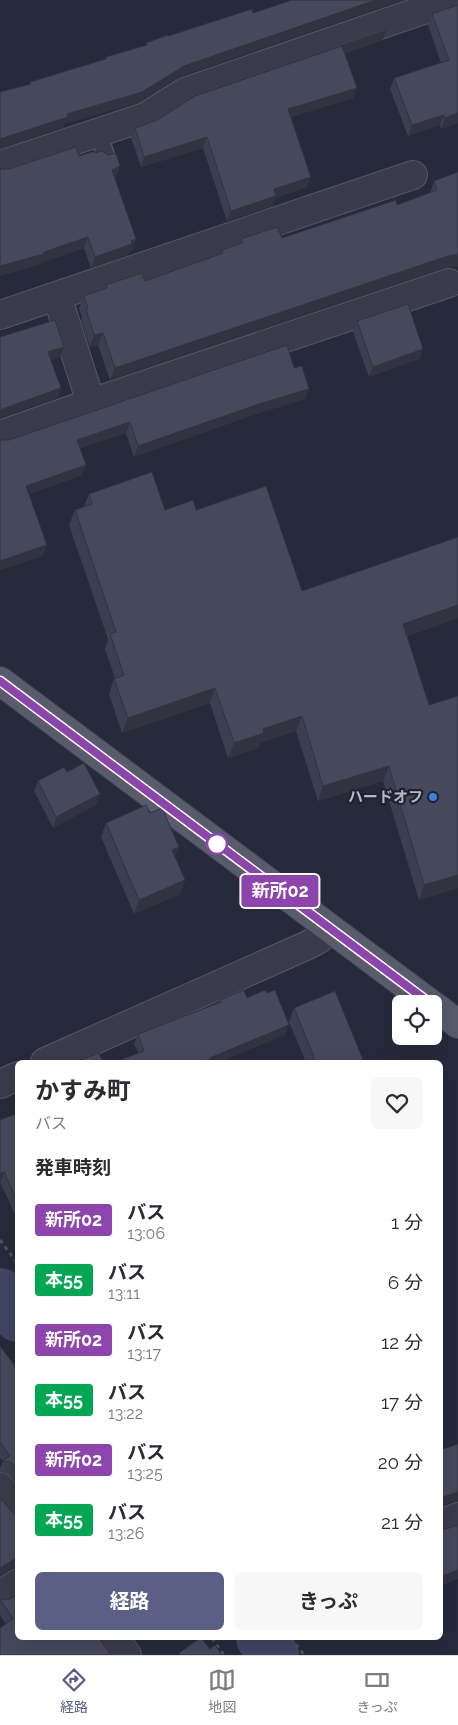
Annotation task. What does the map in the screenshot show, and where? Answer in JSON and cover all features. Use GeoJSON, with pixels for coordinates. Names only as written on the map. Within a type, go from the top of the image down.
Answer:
{"type":"FeatureCollection","features":[{"type":"Feature","properties":{"kind":"main road"},"geometry":{"type":"LineString","coordinates":[[0,681],[419,995]]}},
{"type":"Feature","properties":{"kind":"main road"},"geometry":{"type":"LineString","coordinates":[[442,1012],[458,1024]]}},
{"type":"Feature","properties":{"kind":"street"},"geometry":{"type":"LineString","coordinates":[[0,165],[102,144],[185,92],[452,0]]}},
{"type":"Feature","properties":{"kind":"street"},"geometry":{"type":"LineString","coordinates":[[0,315],[412,175]]}},
{"type":"Feature","properties":{"kind":"street"},"geometry":{"type":"LineString","coordinates":[[0,435],[449,283]]}},
{"type":"Feature","properties":{"kind":"street"},"geometry":{"type":"LineString","coordinates":[[57,296],[91,403]]}},
{"type":"Feature","properties":{"kind":"street"},"geometry":{"type":"LineString","coordinates":[[51,1060],[308,945],[319,939],[329,928]]}},
{"type":"Feature","properties":{"kind":"street"},"geometry":{"type":"LineString","coordinates":[[0,1084],[15,1077]]}},
{"type":"Feature","properties":{"kind":"street"},"geometry":{"type":"LineString","coordinates":[[0,1487],[15,1506]]}},
{"type":"Feature","properties":{"kind":"street"},"geometry":{"type":"LineString","coordinates":[[443,1523],[458,1517]]}},
{"type":"Feature","properties":{"kind":"street"},"geometry":{"type":"LineString","coordinates":[[0,1595],[15,1586]]}},
{"type":"Feature","properties":{"kind":"street"},"geometry":{"type":"LineString","coordinates":[[116,1640],[127,1655]]}},
{"type":"Feature","properties":{"kind":"path"},"geometry":{"type":"LineString","coordinates":[[0,1240],[15,1260]]}},
{"type":"Feature","properties":{"kind":"path"},"geometry":{"type":"LineString","coordinates":[[213,1640],[224,1655]]}},
{"type":"Feature","properties":{"kind":"path"},"geometry":{"type":"LineString","coordinates":[[293,1640],[304,1655]]}},
{"type":"Feature","properties":{"kind":"building"},"geometry":{"type":"Polygon","coordinates":[[[292,0],[376,0],[184,66],[142,92],[67,114],[68,117],[0,139],[0,92],[31,84],[30,82],[106,59],[106,57],[147,45],[146,43],[168,35],[252,9],[253,13],[292,0]]]}},
{"type":"Feature","properties":{"kind":"building"},"geometry":{"type":"Polygon","coordinates":[[[458,5],[458,113],[445,118],[444,115],[412,125],[394,78],[449,60],[432,14],[458,5]]]}},
{"type":"Feature","properties":{"kind":"building"},"geometry":{"type":"Polygon","coordinates":[[[386,31],[342,46],[357,88],[288,109],[311,177],[274,189],[276,196],[231,211],[207,137],[144,157],[135,128],[157,120],[195,96],[386,31]]]}},
{"type":"Feature","properties":{"kind":"building"},"geometry":{"type":"Polygon","coordinates":[[[76,147],[79,156],[95,151],[95,153],[102,151],[108,155],[116,153],[120,166],[112,170],[136,239],[131,241],[132,244],[95,257],[88,237],[44,252],[44,254],[0,266],[0,169],[9,169],[76,147]]]}},
{"type":"Feature","properties":{"kind":"building"},"geometry":{"type":"Polygon","coordinates":[[[458,172],[458,254],[115,368],[103,333],[94,335],[84,296],[107,288],[106,285],[142,273],[145,281],[223,253],[222,250],[243,243],[241,239],[277,227],[282,238],[396,200],[397,205],[437,190],[434,181],[458,172]]]}},
{"type":"Feature","properties":{"kind":"building"},"geometry":{"type":"Polygon","coordinates":[[[408,304],[423,349],[373,367],[357,321],[408,304]]]}},
{"type":"Feature","properties":{"kind":"building"},"geometry":{"type":"Polygon","coordinates":[[[55,320],[64,347],[48,352],[61,388],[0,410],[0,337],[55,320]]]}},
{"type":"Feature","properties":{"kind":"building"},"geometry":{"type":"Polygon","coordinates":[[[287,345],[294,368],[302,366],[309,389],[262,403],[138,446],[130,422],[77,440],[86,465],[26,486],[47,545],[0,561],[0,440],[9,440],[287,345]]]}},
{"type":"Feature","properties":{"kind":"building"},"geometry":{"type":"Polygon","coordinates":[[[152,472],[165,510],[193,500],[196,510],[266,486],[302,591],[458,537],[458,605],[403,624],[429,705],[458,696],[458,875],[424,885],[389,766],[323,786],[302,716],[263,729],[264,733],[234,743],[215,688],[128,718],[114,679],[124,675],[110,634],[116,632],[75,510],[92,504],[89,494],[152,472]]]}},
{"type":"Feature","properties":{"kind":"building"},"geometry":{"type":"Polygon","coordinates":[[[84,763],[100,794],[56,817],[38,781],[64,767],[67,772],[84,763]]]}},
{"type":"Feature","properties":{"kind":"building"},"geometry":{"type":"Polygon","coordinates":[[[146,805],[150,813],[162,808],[179,847],[172,850],[185,880],[139,900],[106,823],[146,805]]]}},
{"type":"Feature","properties":{"kind":"building"},"geometry":{"type":"Polygon","coordinates":[[[244,990],[247,998],[265,990],[267,993],[275,990],[289,1025],[208,1060],[120,1060],[144,1051],[138,1034],[221,1002],[220,1000],[244,990]]]}},
{"type":"Feature","properties":{"kind":"building"},"geometry":{"type":"Polygon","coordinates":[[[335,991],[363,1060],[315,1060],[294,1008],[335,991]]]}},
{"type":"Feature","properties":{"kind":"building"},"geometry":{"type":"Polygon","coordinates":[[[99,1053],[102,1060],[81,1060],[99,1053]]]}},
{"type":"Feature","properties":{"kind":"building"},"geometry":{"type":"Polygon","coordinates":[[[15,1114],[15,1196],[4,1172],[0,1174],[0,1120],[15,1114]]]}},
{"type":"Feature","properties":{"kind":"building"},"geometry":{"type":"Polygon","coordinates":[[[0,1346],[15,1366],[15,1466],[10,1462],[2,1461],[10,1456],[0,1442],[0,1346]]]}},
{"type":"Feature","properties":{"kind":"building"},"geometry":{"type":"Polygon","coordinates":[[[458,1444],[458,1492],[443,1497],[443,1449],[458,1444]]]}},
{"type":"Feature","properties":{"kind":"building"},"geometry":{"type":"Polygon","coordinates":[[[0,1497],[15,1514],[15,1559],[0,1568],[0,1497]]]}},
{"type":"Feature","properties":{"kind":"building"},"geometry":{"type":"Polygon","coordinates":[[[458,1525],[458,1570],[443,1576],[443,1529],[458,1525]]]}},
{"type":"Feature","properties":{"kind":"building"},"geometry":{"type":"Polygon","coordinates":[[[15,1596],[15,1640],[100,1640],[111,1655],[0,1655],[0,1628],[13,1619],[0,1599],[15,1596]]]}},
{"type":"Feature","properties":{"kind":"building"},"geometry":{"type":"Polygon","coordinates":[[[197,1640],[203,1640],[210,1649],[215,1645],[222,1655],[180,1655],[179,1653],[197,1640]]]}},
{"type":"Feature","properties":{"kind":"waterway"},"geometry":{"type":"LineString","coordinates":[[0,1293],[15,1313]]}},
{"type":"Feature","properties":{"kind":"waterway"},"geometry":{"type":"LineString","coordinates":[[263,1640],[274,1655]]}},
{"type":"Feature","properties":{"kind":"bus line","name":"新所02"},"geometry":{"type":"LineString","coordinates":[[0,681],[419,995]]}},
{"type":"Feature","properties":{"kind":"place","name":"ハードオフ"},"geometry":{"type":"Point","coordinates":[433,797]}}]}
